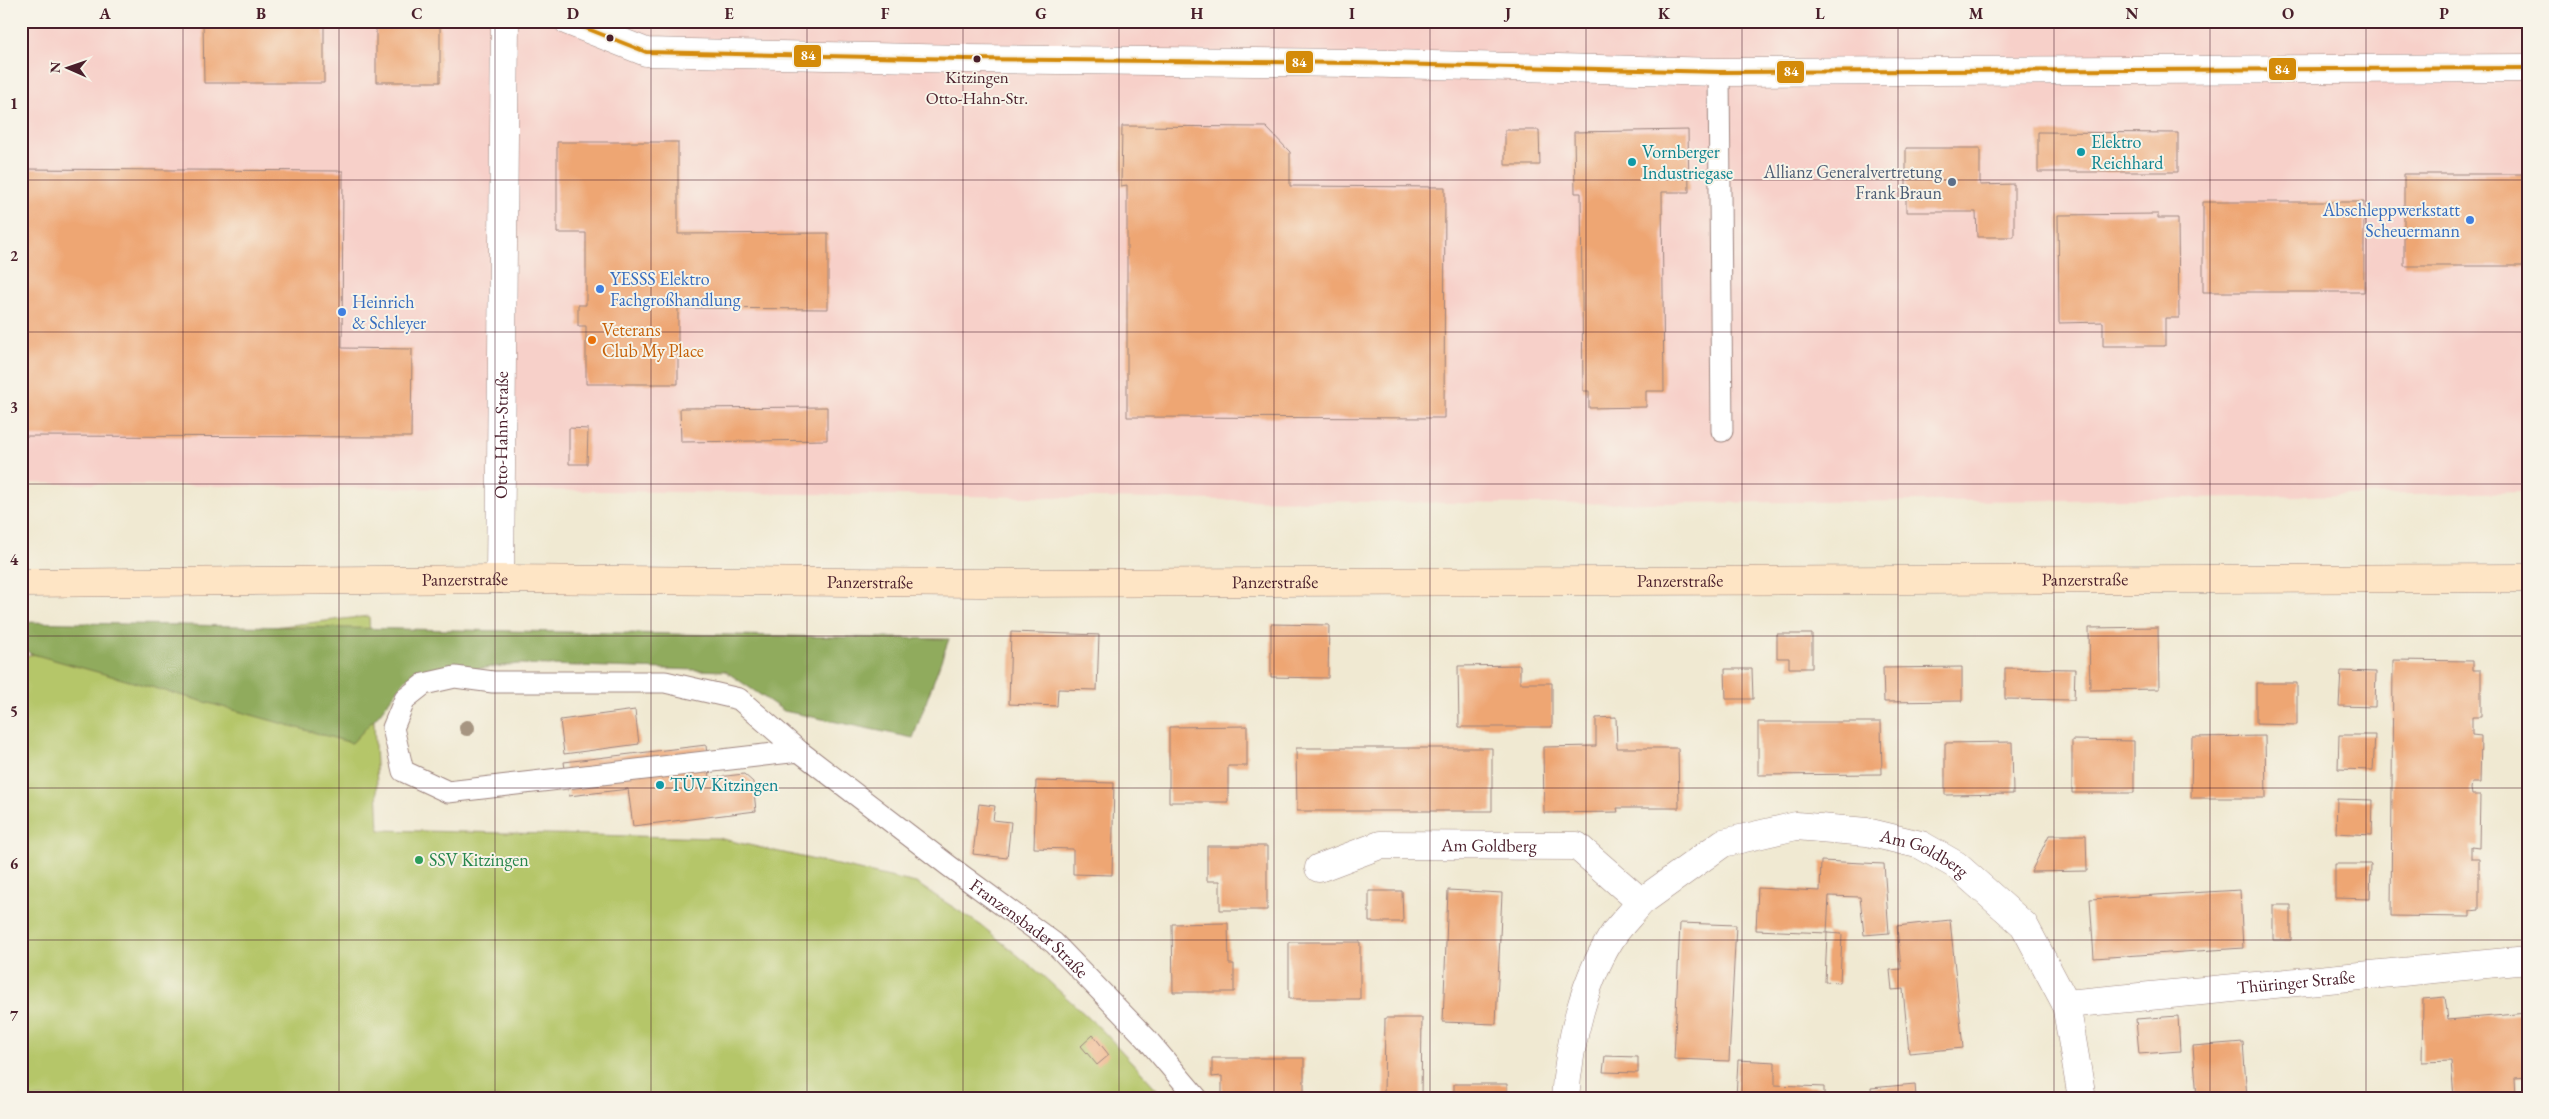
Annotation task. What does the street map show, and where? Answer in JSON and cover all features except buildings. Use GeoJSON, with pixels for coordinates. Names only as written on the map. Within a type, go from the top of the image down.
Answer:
{"type":"FeatureCollection","features":[{"type":"Feature","properties":{"kind":"main road","name":"Panzerstraße"},"geometry":{"type":"LineString","coordinates":[[21,583],[500,580],[980,583],[2528,578]]}},
{"type":"Feature","properties":{"kind":"street","name":"Otto-Hahn-Straße"},"geometry":{"type":"LineString","coordinates":[[500,580],[505,21]]}},
{"type":"Feature","properties":{"kind":"street"},"geometry":{"type":"LineString","coordinates":[[568,21],[646,52],[954,59],[1352,63],[1719,72],[2528,68]]}},
{"type":"Feature","properties":{"kind":"street","name":"Am Goldberg"},"geometry":{"type":"LineString","coordinates":[[1565,1098],[1568,1059],[1589,984],[1616,932],[1641,902],[1723,843],[1796,826],[1867,832],[1921,844],[1956,865],[2024,925],[2066,1004],[2082,1098]]}},
{"type":"Feature","properties":{"kind":"street","name":"Am Goldberg"},"geometry":{"type":"LineString","coordinates":[[1319,868],[1380,845],[1577,846],[1641,902]]}},
{"type":"Feature","properties":{"kind":"street","name":"Thüringer Straße"},"geometry":{"type":"LineString","coordinates":[[2066,1004],[2528,960]]}},
{"type":"Feature","properties":{"kind":"lane"},"geometry":{"type":"LineString","coordinates":[[1719,72],[1722,432]]}},
{"type":"Feature","properties":{"kind":"lane","name":"Franzensbader Straße"},"geometry":{"type":"LineString","coordinates":[[799,751],[448,792],[403,771],[393,728],[405,699],[424,684],[455,677],[493,682],[665,682],[739,699],[799,751],[949,866],[1054,943],[1146,1038],[1197,1098]]}},
{"type":"Feature","properties":{"kind":"shaded area"},"geometry":{"type":"Polygon","coordinates":[[[21,21],[2528,21],[2528,492],[2069,500],[1526,504],[21,483],[21,21]]]}},
{"type":"Feature","properties":{"kind":"green space","name":"SSV Kitzingen"},"geometry":{"type":"Polygon","coordinates":[[[369,616],[379,830],[718,838],[916,883],[982,926],[1043,976],[1103,1031],[1165,1098],[21,1098],[21,656],[369,616]]]}},
{"type":"Feature","properties":{"kind":"green space"},"geometry":{"type":"Polygon","coordinates":[[[21,622],[949,639],[913,738],[784,711],[725,671],[519,664],[408,677],[379,714],[352,743],[29,653],[21,644],[21,622]]]}},
{"type":"Feature","properties":{"kind":"transit line","name":"84"},"geometry":{"type":"LineString","coordinates":[[568,21],[646,52],[964,59],[1352,63],[1719,72],[2528,68]]}},
{"type":"Feature","properties":{"kind":"place","name":"Kitzingen Otto-Hahn-Str."},"geometry":{"type":"Point","coordinates":[977,59]}},
{"type":"Feature","properties":{"kind":"place","name":"Elektro Reichhard"},"geometry":{"type":"Point","coordinates":[2081,152]}},
{"type":"Feature","properties":{"kind":"place","name":"Vornberger Industriegase"},"geometry":{"type":"Point","coordinates":[1632,162]}},
{"type":"Feature","properties":{"kind":"place","name":"Allianz Generalvertretung Frank Braun"},"geometry":{"type":"Point","coordinates":[1952,182]}},
{"type":"Feature","properties":{"kind":"place","name":"Abschleppwerkstatt Scheuermann"},"geometry":{"type":"Point","coordinates":[2470,220]}},
{"type":"Feature","properties":{"kind":"place","name":"YESSS Elektro Fachgroßhandlung"},"geometry":{"type":"Point","coordinates":[600,289]}},
{"type":"Feature","properties":{"kind":"place","name":"Heinrich & Schleyer"},"geometry":{"type":"Point","coordinates":[342,312]}},
{"type":"Feature","properties":{"kind":"place","name":"Veterans Club My Place"},"geometry":{"type":"Point","coordinates":[592,340]}},
{"type":"Feature","properties":{"kind":"place","name":"TÜV Kitzingen"},"geometry":{"type":"Point","coordinates":[660,785]}},
{"type":"Feature","properties":{"kind":"place","name":"SSV Kitzingen"},"geometry":{"type":"Point","coordinates":[419,860]}}]}
